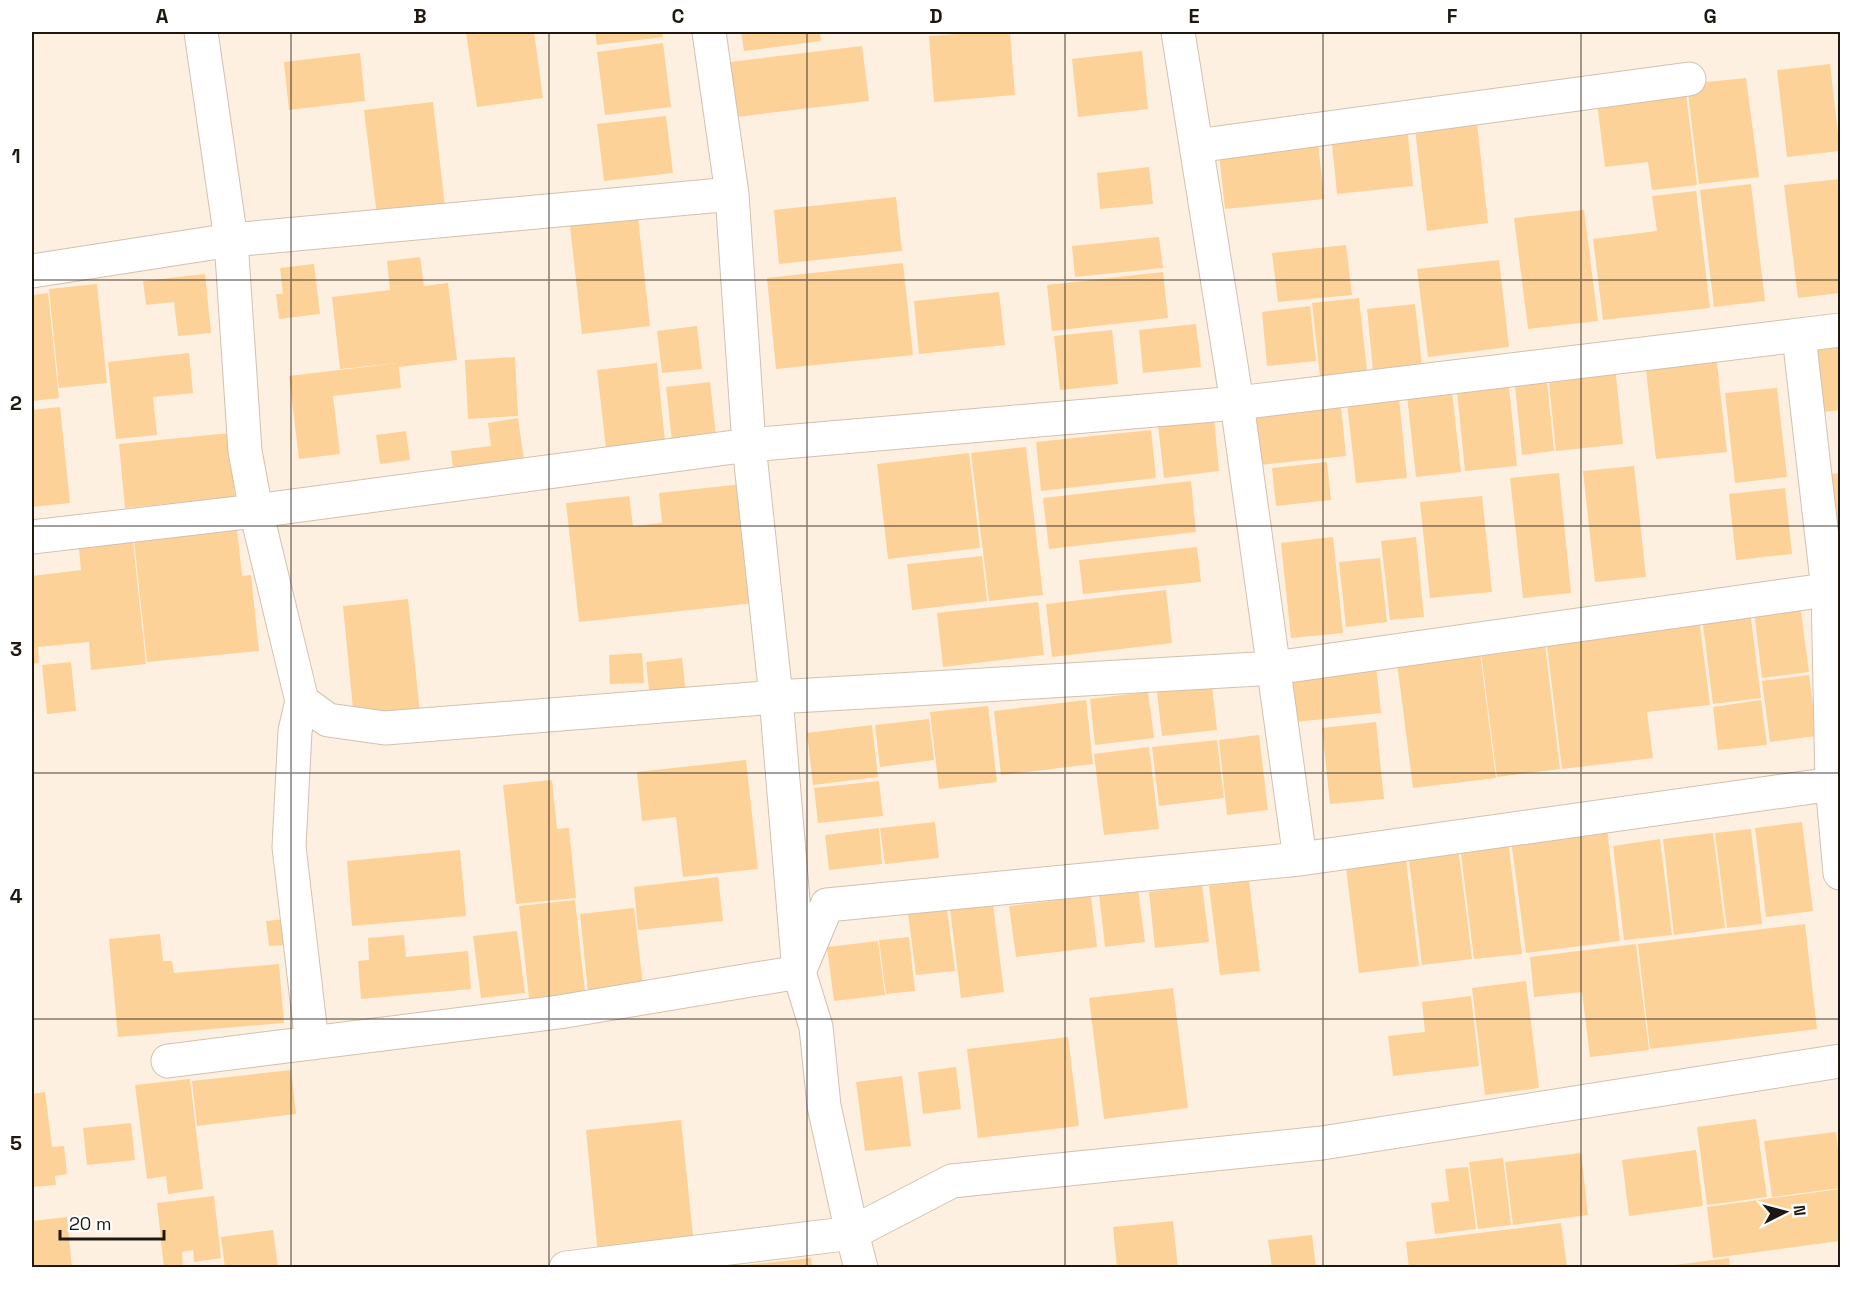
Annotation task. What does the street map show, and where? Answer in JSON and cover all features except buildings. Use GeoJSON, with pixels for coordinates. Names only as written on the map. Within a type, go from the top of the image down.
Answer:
{"type":"FeatureCollection","features":[{"type":"Feature","properties":{"kind":"street"},"geometry":{"type":"LineString","coordinates":[[201,32],[231,240],[245,451],[256,511],[302,701],[295,731],[289,847],[312,1043]]}},
{"type":"Feature","properties":{"kind":"street"},"geometry":{"type":"LineString","coordinates":[[709,32],[732,194],[749,445],[776,697],[799,972],[816,1027],[824,1106],[861,1268]]}},
{"type":"Feature","properties":{"kind":"street"},"geometry":{"type":"LineString","coordinates":[[1178,32],[1237,403],[1300,860]]}},
{"type":"Feature","properties":{"kind":"street"},"geometry":{"type":"LineString","coordinates":[[1196,146],[1689,79]]}},
{"type":"Feature","properties":{"kind":"street"},"geometry":{"type":"LineString","coordinates":[[32,271],[231,240],[732,194]]}},
{"type":"Feature","properties":{"kind":"street"},"geometry":{"type":"LineString","coordinates":[[32,537],[256,511],[749,445],[1237,403],[1840,330]]}},
{"type":"Feature","properties":{"kind":"street"},"geometry":{"type":"LineString","coordinates":[[1798,336],[1834,589],[1836,783],[1840,873]]}},
{"type":"Feature","properties":{"kind":"street"},"geometry":{"type":"LineString","coordinates":[[302,701],[328,720],[386,728],[776,697],[1274,668],[1834,589]]}},
{"type":"Feature","properties":{"kind":"street"},"geometry":{"type":"LineString","coordinates":[[799,972],[827,905],[1300,860],[1836,783]]}},
{"type":"Feature","properties":{"kind":"street"},"geometry":{"type":"LineString","coordinates":[[168,1061],[559,1012],[799,972]]}},
{"type":"Feature","properties":{"kind":"street"},"geometry":{"type":"LineString","coordinates":[[566,1268],[852,1233],[952,1182],[1322,1143],[1840,1061]]}}]}
